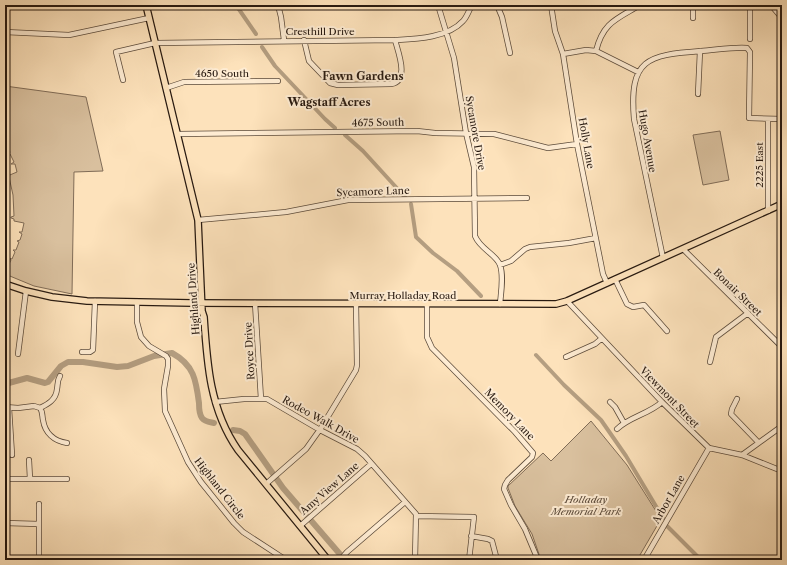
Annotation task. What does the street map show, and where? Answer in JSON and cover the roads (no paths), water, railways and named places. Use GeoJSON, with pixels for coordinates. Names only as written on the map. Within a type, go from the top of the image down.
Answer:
{"type":"FeatureCollection","features":[{"type":"Feature","properties":{"kind":"main road","name":"Highland Drive"},"geometry":{"type":"LineString","coordinates":[[146,5],[198,220],[202,303],[208,370],[215,402],[223,424],[238,450],[328,560]]}},
{"type":"Feature","properties":{"kind":"main road","name":"Murray Holladay Road"},"geometry":{"type":"LineString","coordinates":[[5,284],[52,297],[95,301],[202,303],[551,304],[567,301],[782,204]]}},
{"type":"Feature","properties":{"kind":"street"},"geometry":{"type":"LineString","coordinates":[[278,5],[284,40]]}},
{"type":"Feature","properties":{"kind":"street","name":"Sycamore Drive"},"geometry":{"type":"LineString","coordinates":[[438,5],[455,62],[466,133],[474,167],[476,238],[480,245],[497,260],[500,265]]}},
{"type":"Feature","properties":{"kind":"street","name":"Cresthill Drive"},"geometry":{"type":"LineString","coordinates":[[123,80],[116,52],[155,43],[284,40],[395,40],[420,38],[445,32],[454,28],[464,20],[472,5]]}},
{"type":"Feature","properties":{"kind":"street"},"geometry":{"type":"LineString","coordinates":[[497,5],[502,17],[510,53]]}},
{"type":"Feature","properties":{"kind":"street","name":"Holly Lane"},"geometry":{"type":"LineString","coordinates":[[551,5],[555,31],[563,54],[577,144],[596,238],[607,283]]}},
{"type":"Feature","properties":{"kind":"street"},"geometry":{"type":"LineString","coordinates":[[596,51],[601,35],[608,25],[640,5]]}},
{"type":"Feature","properties":{"kind":"street"},"geometry":{"type":"LineString","coordinates":[[693,5],[694,18]]}},
{"type":"Feature","properties":{"kind":"street"},"geometry":{"type":"LineString","coordinates":[[750,5],[750,39]]}},
{"type":"Feature","properties":{"kind":"street"},"geometry":{"type":"LineString","coordinates":[[772,5],[782,18]]}},
{"type":"Feature","properties":{"kind":"street"},"geometry":{"type":"LineString","coordinates":[[5,32],[70,35],[148,18]]}},
{"type":"Feature","properties":{"kind":"street"},"geometry":{"type":"LineString","coordinates":[[304,40],[307,57],[311,64],[330,83],[338,85],[391,84],[398,82],[401,79],[402,72],[395,40]]}},
{"type":"Feature","properties":{"kind":"street"},"geometry":{"type":"LineString","coordinates":[[563,54],[586,50],[596,51],[638,72],[648,62],[662,55],[745,48],[749,50],[750,64],[749,118],[782,119]]}},
{"type":"Feature","properties":{"kind":"street"},"geometry":{"type":"LineString","coordinates":[[698,94],[700,51]]}},
{"type":"Feature","properties":{"kind":"street","name":"Hugo Avenue"},"geometry":{"type":"LineString","coordinates":[[638,72],[634,94],[634,119],[663,258]]}},
{"type":"Feature","properties":{"kind":"street","name":"4650 South"},"geometry":{"type":"LineString","coordinates":[[166,88],[184,82],[278,81]]}},
{"type":"Feature","properties":{"kind":"street","name":"2225 East"},"geometry":{"type":"LineString","coordinates":[[768,119],[768,210]]}},
{"type":"Feature","properties":{"kind":"street","name":"4675 South"},"geometry":{"type":"LineString","coordinates":[[178,134],[417,131],[435,133],[496,134],[548,148],[577,144]]}},
{"type":"Feature","properties":{"kind":"street","name":"Sycamore Lane"},"geometry":{"type":"LineString","coordinates":[[198,220],[286,212],[348,200],[527,198]]}},
{"type":"Feature","properties":{"kind":"street"},"geometry":{"type":"LineString","coordinates":[[500,304],[500,265],[514,259],[528,248],[596,238]]}},
{"type":"Feature","properties":{"kind":"street","name":"Bonair Street"},"geometry":{"type":"LineString","coordinates":[[683,249],[782,347]]}},
{"type":"Feature","properties":{"kind":"street"},"geometry":{"type":"LineString","coordinates":[[615,279],[627,304],[633,307],[644,306],[667,331]]}},
{"type":"Feature","properties":{"kind":"street"},"geometry":{"type":"LineString","coordinates":[[18,354],[26,291]]}},
{"type":"Feature","properties":{"kind":"street"},"geometry":{"type":"LineString","coordinates":[[82,352],[90,352],[93,350],[95,301]]}},
{"type":"Feature","properties":{"kind":"street","name":"Viewmont Street"},"geometry":{"type":"LineString","coordinates":[[567,301],[601,339],[708,448]]}},
{"type":"Feature","properties":{"kind":"street","name":"Highland Circle"},"geometry":{"type":"LineString","coordinates":[[137,302],[137,322],[139,333],[144,341],[168,359],[164,390],[165,411],[188,462],[201,482],[234,523],[243,532],[286,560]]}},
{"type":"Feature","properties":{"kind":"street","name":"Royce Drive"},"geometry":{"type":"LineString","coordinates":[[255,303],[261,399]]}},
{"type":"Feature","properties":{"kind":"street"},"geometry":{"type":"LineString","coordinates":[[266,484],[306,449],[320,430],[353,376],[358,365],[356,303]]}},
{"type":"Feature","properties":{"kind":"street","name":"Memory Lane"},"geometry":{"type":"LineString","coordinates":[[427,304],[427,337],[432,348],[515,432],[533,453],[532,457],[506,482],[504,489],[511,506],[525,529],[538,560]]}},
{"type":"Feature","properties":{"kind":"street"},"geometry":{"type":"LineString","coordinates":[[710,362],[716,337],[748,314]]}},
{"type":"Feature","properties":{"kind":"street"},"geometry":{"type":"LineString","coordinates":[[566,357],[595,344],[601,339]]}},
{"type":"Feature","properties":{"kind":"street"},"geometry":{"type":"LineString","coordinates":[[40,408],[54,399],[60,376]]}},
{"type":"Feature","properties":{"kind":"street","name":"Rodeo Walk Drive"},"geometry":{"type":"LineString","coordinates":[[215,402],[261,399],[269,400],[320,430],[357,449],[365,456],[416,516]]}},
{"type":"Feature","properties":{"kind":"street"},"geometry":{"type":"LineString","coordinates":[[737,399],[731,410],[732,415],[758,442]]}},
{"type":"Feature","properties":{"kind":"street"},"geometry":{"type":"LineString","coordinates":[[610,402],[615,407],[624,422]]}},
{"type":"Feature","properties":{"kind":"street"},"geometry":{"type":"LineString","coordinates":[[617,429],[624,422],[654,409],[662,402]]}},
{"type":"Feature","properties":{"kind":"street"},"geometry":{"type":"LineString","coordinates":[[12,454],[7,407],[18,408],[34,406],[40,408],[43,414],[44,425],[48,433],[56,440],[67,443]]}},
{"type":"Feature","properties":{"kind":"street"},"geometry":{"type":"LineString","coordinates":[[742,455],[782,426]]}},
{"type":"Feature","properties":{"kind":"street"},"geometry":{"type":"LineString","coordinates":[[708,448],[742,455],[782,471]]}},
{"type":"Feature","properties":{"kind":"street","name":"Arbor Lane"},"geometry":{"type":"LineString","coordinates":[[646,559],[708,448]]}},
{"type":"Feature","properties":{"kind":"street"},"geometry":{"type":"LineString","coordinates":[[29,460],[30,479]]}},
{"type":"Feature","properties":{"kind":"street","name":"Amy View Lane"},"geometry":{"type":"LineString","coordinates":[[300,526],[371,464]]}},
{"type":"Feature","properties":{"kind":"street"},"geometry":{"type":"LineString","coordinates":[[5,479],[67,479]]}},
{"type":"Feature","properties":{"kind":"street"},"geometry":{"type":"LineString","coordinates":[[340,560],[346,552],[405,502]]}},
{"type":"Feature","properties":{"kind":"street"},"geometry":{"type":"LineString","coordinates":[[39,504],[39,560]]}},
{"type":"Feature","properties":{"kind":"street"},"geometry":{"type":"LineString","coordinates":[[414,560],[416,516],[474,517],[469,560]]}},
{"type":"Feature","properties":{"kind":"street"},"geometry":{"type":"LineString","coordinates":[[5,523],[39,524]]}},
{"type":"Feature","properties":{"kind":"street"},"geometry":{"type":"LineString","coordinates":[[472,536],[492,541],[497,560]]}},
{"type":"Feature","properties":{"kind":"street"},"geometry":{"type":"LineString","coordinates":[[779,560],[782,554]]}},
{"type":"Feature","properties":{"kind":"waterway"},"geometry":{"type":"LineString","coordinates":[[236,5],[256,34]]}},
{"type":"Feature","properties":{"kind":"waterway"},"geometry":{"type":"LineString","coordinates":[[262,47],[275,66],[335,128]]}},
{"type":"Feature","properties":{"kind":"waterway"},"geometry":{"type":"LineString","coordinates":[[345,135],[363,151],[405,197]]}},
{"type":"Feature","properties":{"kind":"waterway"},"geometry":{"type":"LineString","coordinates":[[411,204],[416,237],[433,253],[457,271],[481,296]]}},
{"type":"Feature","properties":{"kind":"waterway"},"geometry":{"type":"LineString","coordinates":[[5,384],[27,378],[45,383],[48,382],[61,366],[68,362],[83,362],[117,367],[128,366],[154,356],[172,353],[185,363],[193,374],[197,387],[199,411],[201,416],[206,421],[214,423]]}},
{"type":"Feature","properties":{"kind":"waterway"},"geometry":{"type":"LineString","coordinates":[[536,355],[564,385],[601,420],[626,456],[663,518]]}},
{"type":"Feature","properties":{"kind":"waterway"},"geometry":{"type":"LineString","coordinates":[[233,430],[240,431],[245,434],[283,488],[345,560]]}},
{"type":"Feature","properties":{"kind":"waterway"},"geometry":{"type":"LineString","coordinates":[[667,526],[701,560]]}},
{"type":"Feature","properties":{"kind":"district","name":"Fawn Gardens"},"geometry":{"type":"Point","coordinates":[363,76]}},
{"type":"Feature","properties":{"kind":"district","name":"Wagstaff Acres"},"geometry":{"type":"Point","coordinates":[329,102]}},
{"type":"Feature","properties":{"kind":"park label","name":"Holladay Memorial Park"},"geometry":{"type":"Point","coordinates":[586,504]}}]}
